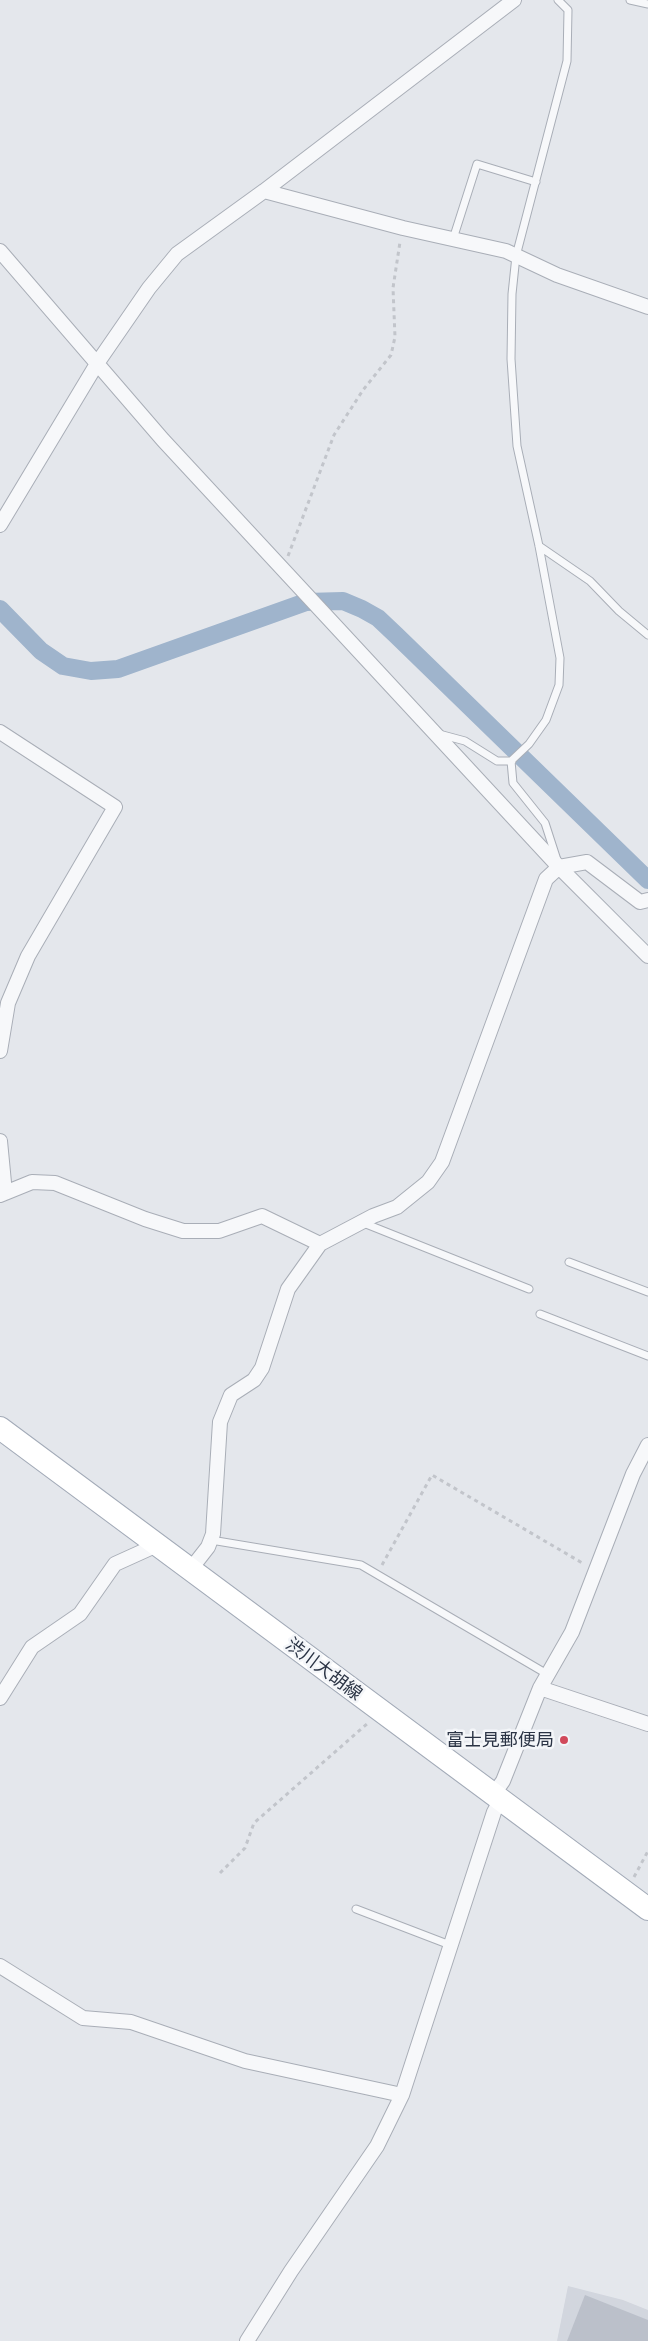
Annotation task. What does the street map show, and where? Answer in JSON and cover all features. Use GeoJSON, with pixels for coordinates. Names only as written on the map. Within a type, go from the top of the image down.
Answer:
{"type":"FeatureCollection","features":[{"type":"Feature","properties":{"kind":"main road","name":"渋川大胡線"},"geometry":{"type":"LineString","coordinates":[[0,1428],[648,1910]]}},
{"type":"Feature","properties":{"kind":"street"},"geometry":{"type":"LineString","coordinates":[[0,525],[98,362],[149,288],[177,254],[264,191],[514,0]]}},
{"type":"Feature","properties":{"kind":"street"},"geometry":{"type":"LineString","coordinates":[[264,191],[403,228],[506,251],[557,276],[648,307]]}},
{"type":"Feature","properties":{"kind":"street"},"geometry":{"type":"LineString","coordinates":[[0,251],[98,362],[163,440],[323,610],[559,867],[648,956]]}},
{"type":"Feature","properties":{"kind":"street"},"geometry":{"type":"LineString","coordinates":[[0,732],[115,807],[28,956],[8,1003],[0,1051]]}},
{"type":"Feature","properties":{"kind":"street"},"geometry":{"type":"LineString","coordinates":[[190,1570],[208,1547],[213,1534],[220,1422],[231,1395],[254,1380],[262,1368],[288,1289],[320,1244],[361,1222],[397,1206],[428,1182],[442,1162],[546,879],[559,867],[587,862],[640,902],[648,900]]}},
{"type":"Feature","properties":{"kind":"street"},"geometry":{"type":"LineString","coordinates":[[0,1141],[3,1194],[32,1182],[55,1183],[144,1219],[183,1231],[219,1231],[262,1216],[320,1244]]}},
{"type":"Feature","properties":{"kind":"street"},"geometry":{"type":"LineString","coordinates":[[247,2341],[291,2271],[376,2146],[402,2095],[503,1780],[540,1688],[572,1632],[633,1474],[648,1445]]}},
{"type":"Feature","properties":{"kind":"street"},"geometry":{"type":"LineString","coordinates":[[0,1698],[32,1647],[80,1614],[115,1564],[156,1545]]}},
{"type":"Feature","properties":{"kind":"street"},"geometry":{"type":"LineString","coordinates":[[540,1688],[648,1724]]}},
{"type":"Feature","properties":{"kind":"street"},"geometry":{"type":"LineString","coordinates":[[0,1966],[83,2018],[130,2022],[245,2061],[402,2095]]}},
{"type":"Feature","properties":{"kind":"lane"},"geometry":{"type":"LineString","coordinates":[[436,733],[465,741],[497,761],[512,761],[529,744],[546,720],[559,685],[560,658],[539,546],[517,446],[511,358],[512,294],[516,256],[567,61],[568,10],[558,0]]}},
{"type":"Feature","properties":{"kind":"lane"},"geometry":{"type":"LineString","coordinates":[[630,0],[648,4]]}},
{"type":"Feature","properties":{"kind":"lane"},"geometry":{"type":"LineString","coordinates":[[453,239],[477,164],[536,182]]}},
{"type":"Feature","properties":{"kind":"lane"},"geometry":{"type":"LineString","coordinates":[[539,546],[590,581],[619,611],[648,636]]}},
{"type":"Feature","properties":{"kind":"lane"},"geometry":{"type":"LineString","coordinates":[[512,761],[513,783],[545,823],[559,867]]}},
{"type":"Feature","properties":{"kind":"lane"},"geometry":{"type":"LineString","coordinates":[[361,1222],[529,1289]]}},
{"type":"Feature","properties":{"kind":"lane"},"geometry":{"type":"LineString","coordinates":[[569,1262],[648,1292]]}},
{"type":"Feature","properties":{"kind":"lane"},"geometry":{"type":"LineString","coordinates":[[540,1314],[648,1356]]}},
{"type":"Feature","properties":{"kind":"lane"},"geometry":{"type":"LineString","coordinates":[[211,1540],[361,1566],[547,1674]]}},
{"type":"Feature","properties":{"kind":"lane"},"geometry":{"type":"LineString","coordinates":[[356,1909],[450,1945]]}},
{"type":"Feature","properties":{"kind":"path"},"geometry":{"type":"LineString","coordinates":[[284,568],[334,435],[363,390],[391,355],[394,337],[393,288],[403,228]]}},
{"type":"Feature","properties":{"kind":"path"},"geometry":{"type":"LineString","coordinates":[[377,1574],[432,1475],[596,1572]]}},
{"type":"Feature","properties":{"kind":"path"},"geometry":{"type":"LineString","coordinates":[[220,1873],[244,1848],[254,1823],[381,1711]]}},
{"type":"Feature","properties":{"kind":"path"},"geometry":{"type":"LineString","coordinates":[[626,1894],[648,1851]]}},
{"type":"Feature","properties":{"kind":"shaded area"},"geometry":{"type":"Polygon","coordinates":[[[568,2286],[623,2300],[648,2310],[648,2341],[557,2341],[568,2286]]]}},
{"type":"Feature","properties":{"kind":"building"},"geometry":{"type":"Polygon","coordinates":[[[585,2295],[648,2320],[648,2341],[567,2341],[585,2295]]]}},
{"type":"Feature","properties":{"kind":"waterway"},"geometry":{"type":"LineString","coordinates":[[0,609],[41,651],[63,666],[91,671],[118,669],[306,602],[343,601],[378,618],[648,880]]}},
{"type":"Feature","properties":{"kind":"place","name":"富士見郵便局"},"geometry":{"type":"Point","coordinates":[564,1740]}}]}
